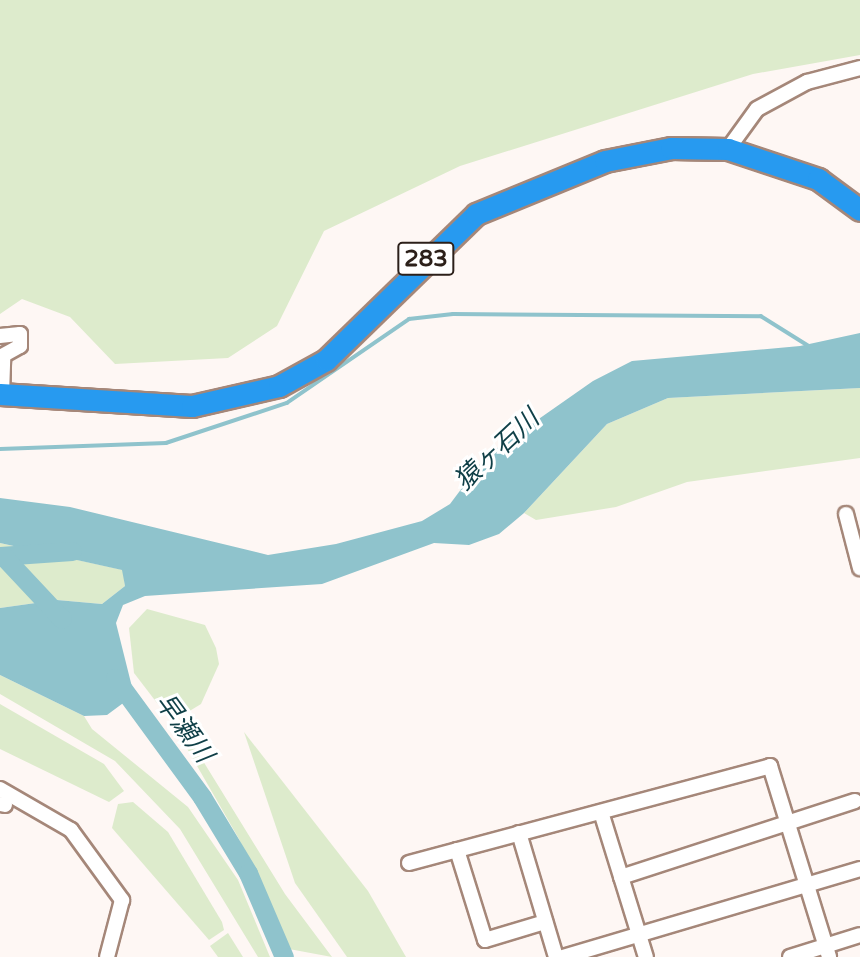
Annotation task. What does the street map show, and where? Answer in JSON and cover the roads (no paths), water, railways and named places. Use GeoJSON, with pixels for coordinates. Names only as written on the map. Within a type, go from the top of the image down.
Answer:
{"type":"FeatureCollection","features":[{"type":"Feature","properties":{"kind":"highway","name":"283"},"geometry":{"type":"LineString","coordinates":[[1,394],[139,407],[247,398],[326,360],[476,214],[606,161],[671,148],[728,149],[818,179],[860,210]]}},
{"type":"Feature","properties":{"kind":"street"},"geometry":{"type":"LineString","coordinates":[[728,149],[757,109],[807,82],[860,68]]}},
{"type":"Feature","properties":{"kind":"street"},"geometry":{"type":"LineString","coordinates":[[0,336],[20,334],[20,346],[2,356],[1,394]]}},
{"type":"Feature","properties":{"kind":"street"},"geometry":{"type":"LineString","coordinates":[[846,514],[860,568]]}},
{"type":"Feature","properties":{"kind":"street"},"geometry":{"type":"LineString","coordinates":[[409,863],[770,766],[827,952]]}},
{"type":"Feature","properties":{"kind":"street"},"geometry":{"type":"LineString","coordinates":[[0,789],[71,830],[122,900],[107,957]]}},
{"type":"Feature","properties":{"kind":"street"},"geometry":{"type":"LineString","coordinates":[[621,877],[855,801]]}},
{"type":"Feature","properties":{"kind":"street"},"geometry":{"type":"LineString","coordinates":[[601,812],[646,957]]}},
{"type":"Feature","properties":{"kind":"street"},"geometry":{"type":"LineString","coordinates":[[519,833],[556,957]]}},
{"type":"Feature","properties":{"kind":"street"},"geometry":{"type":"LineString","coordinates":[[457,850],[485,940],[545,922]]}},
{"type":"Feature","properties":{"kind":"street"},"geometry":{"type":"LineString","coordinates":[[562,957],[860,869]]}},
{"type":"Feature","properties":{"kind":"street"},"geometry":{"type":"LineString","coordinates":[[789,957],[827,952],[860,935]]}},
{"type":"Feature","properties":{"kind":"water"},"geometry":{"type":"Polygon","coordinates":[[[860,333],[860,388],[668,398],[607,424],[524,513],[499,534],[469,545],[434,543],[322,584],[145,596],[123,605],[116,623],[134,695],[107,715],[84,716],[0,675],[0,608],[57,600],[102,604],[125,586],[122,570],[0,543],[0,498],[70,507],[268,555],[336,544],[422,521],[450,504],[486,456],[593,381],[632,361],[800,346],[860,333]]]}},
{"type":"Feature","properties":{"kind":"waterway"},"geometry":{"type":"LineString","coordinates":[[0,449],[166,443],[287,403],[409,319],[453,314],[761,316],[809,346]]}},
{"type":"Feature","properties":{"kind":"waterway","name":"猿ヶ石川"},"geometry":{"type":"LineString","coordinates":[[0,556],[72,551]]}},
{"type":"Feature","properties":{"kind":"waterway","name":"早瀬川"},"geometry":{"type":"LineString","coordinates":[[3,556],[62,619]]}},
{"type":"Feature","properties":{"kind":"waterway","name":"早瀬川"},"geometry":{"type":"LineString","coordinates":[[115,678],[202,797],[248,873],[284,957]]}}]}
